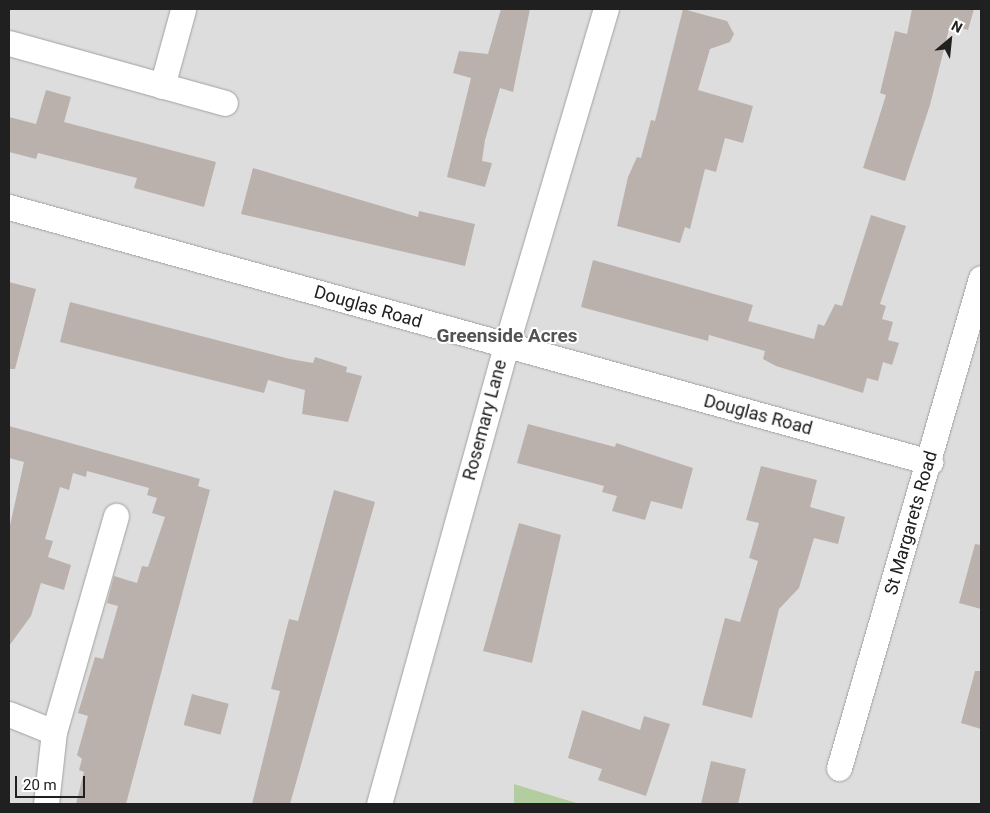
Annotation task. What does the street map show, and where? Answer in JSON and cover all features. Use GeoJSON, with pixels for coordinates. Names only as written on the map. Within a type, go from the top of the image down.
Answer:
{"type":"FeatureCollection","features":[{"type":"Feature","properties":{"kind":"street","name":"Rosemary Lane"},"geometry":{"type":"LineString","coordinates":[[379,804],[506,346],[606,9]]}},
{"type":"Feature","properties":{"kind":"street"},"geometry":{"type":"LineString","coordinates":[[162,86],[183,10]]}},
{"type":"Feature","properties":{"kind":"street"},"geometry":{"type":"LineString","coordinates":[[9,44],[225,103]]}},
{"type":"Feature","properties":{"kind":"street","name":"Douglas Road"},"geometry":{"type":"LineString","coordinates":[[9,207],[930,462]]}},
{"type":"Feature","properties":{"kind":"street","name":"St Margarets Road"},"geometry":{"type":"LineString","coordinates":[[839,768],[930,462],[981,278]]}},
{"type":"Feature","properties":{"kind":"street"},"geometry":{"type":"LineString","coordinates":[[46,804],[54,732],[116,516]]}},
{"type":"Feature","properties":{"kind":"street"},"geometry":{"type":"LineString","coordinates":[[9,714],[54,732]]}},
{"type":"Feature","properties":{"kind":"shaded area"},"geometry":{"type":"Polygon","coordinates":[[[9,9],[981,9],[981,804],[580,804],[514,784],[514,804],[9,804],[9,9]]]}},
{"type":"Feature","properties":{"kind":"green space"},"geometry":{"type":"Polygon","coordinates":[[[514,784],[580,804],[514,804],[514,784]]]}},
{"type":"Feature","properties":{"kind":"building"},"geometry":{"type":"Polygon","coordinates":[[[501,9],[530,9],[513,92],[500,88],[485,140],[482,161],[492,163],[485,187],[447,177],[471,78],[453,73],[459,51],[488,54],[501,9]]]}},
{"type":"Feature","properties":{"kind":"building"},"geometry":{"type":"Polygon","coordinates":[[[683,9],[727,21],[734,34],[730,42],[710,49],[698,90],[753,106],[743,143],[725,138],[716,172],[705,169],[690,229],[685,227],[680,243],[617,226],[628,177],[637,157],[641,158],[651,120],[655,121],[683,9]]]}},
{"type":"Feature","properties":{"kind":"building"},"geometry":{"type":"Polygon","coordinates":[[[912,9],[974,9],[968,30],[950,25],[930,105],[905,181],[863,168],[886,95],[880,93],[895,31],[907,34],[912,9]]]}},
{"type":"Feature","properties":{"kind":"building"},"geometry":{"type":"Polygon","coordinates":[[[46,90],[71,97],[64,122],[216,162],[204,207],[134,188],[137,178],[38,153],[36,159],[9,152],[9,117],[36,124],[46,90]]]}},
{"type":"Feature","properties":{"kind":"building"},"geometry":{"type":"Polygon","coordinates":[[[253,168],[418,217],[419,211],[475,224],[465,266],[241,214],[253,168]]]}},
{"type":"Feature","properties":{"kind":"building"},"geometry":{"type":"Polygon","coordinates":[[[871,215],[906,226],[880,304],[886,306],[882,319],[893,322],[888,340],[899,343],[892,365],[883,362],[878,381],[867,378],[863,393],[776,366],[763,359],[765,351],[709,335],[708,341],[581,307],[593,260],[753,305],[748,321],[814,339],[818,324],[824,326],[835,304],[842,306],[871,215]]]}},
{"type":"Feature","properties":{"kind":"building"},"geometry":{"type":"Polygon","coordinates":[[[9,282],[36,289],[15,369],[9,369],[9,282]]]}},
{"type":"Feature","properties":{"kind":"building"},"geometry":{"type":"Polygon","coordinates":[[[70,302],[290,359],[313,363],[315,357],[347,367],[346,372],[362,376],[348,422],[302,414],[305,390],[268,380],[264,393],[60,342],[70,302]]]}},
{"type":"Feature","properties":{"kind":"building"},"geometry":{"type":"Polygon","coordinates":[[[528,424],[615,447],[616,443],[693,468],[682,509],[651,501],[645,520],[612,511],[617,496],[602,492],[604,486],[517,463],[528,424]]]}},
{"type":"Feature","properties":{"kind":"building"},"geometry":{"type":"Polygon","coordinates":[[[9,426],[200,479],[198,486],[210,490],[126,804],[76,804],[84,772],[79,770],[82,759],[77,755],[88,716],[78,713],[95,657],[103,659],[118,606],[107,603],[114,576],[137,583],[142,566],[148,567],[165,517],[152,513],[157,498],[147,495],[149,488],[87,471],[86,477],[73,473],[69,490],[60,487],[45,539],[53,541],[48,557],[71,565],[64,590],[41,583],[31,616],[9,646],[9,530],[24,462],[9,458],[9,426]]]}},
{"type":"Feature","properties":{"kind":"building"},"geometry":{"type":"Polygon","coordinates":[[[761,466],[817,480],[810,507],[845,517],[838,544],[814,538],[799,588],[779,609],[752,718],[702,705],[725,618],[740,622],[758,561],[749,558],[759,523],[746,520],[761,466]]]}},
{"type":"Feature","properties":{"kind":"building"},"geometry":{"type":"Polygon","coordinates":[[[334,490],[375,502],[290,804],[252,804],[280,691],[271,689],[289,619],[298,621],[334,490]]]}},
{"type":"Feature","properties":{"kind":"building"},"geometry":{"type":"Polygon","coordinates":[[[519,523],[561,535],[532,663],[483,651],[519,523]]]}},
{"type":"Feature","properties":{"kind":"building"},"geometry":{"type":"Polygon","coordinates":[[[975,544],[981,545],[981,609],[959,603],[975,544]]]}},
{"type":"Feature","properties":{"kind":"building"},"geometry":{"type":"Polygon","coordinates":[[[975,671],[981,671],[981,729],[961,723],[975,671]]]}},
{"type":"Feature","properties":{"kind":"building"},"geometry":{"type":"Polygon","coordinates":[[[192,694],[229,704],[220,735],[184,725],[192,694]]]}},
{"type":"Feature","properties":{"kind":"building"},"geometry":{"type":"Polygon","coordinates":[[[582,710],[640,730],[644,716],[670,724],[646,796],[598,780],[602,769],[568,758],[582,710]]]}},
{"type":"Feature","properties":{"kind":"building"},"geometry":{"type":"Polygon","coordinates":[[[711,761],[746,769],[738,804],[701,804],[711,761]]]}},
{"type":"Feature","properties":{"kind":"district","name":"Greenside Acres"},"geometry":{"type":"Point","coordinates":[507,336]}}]}
